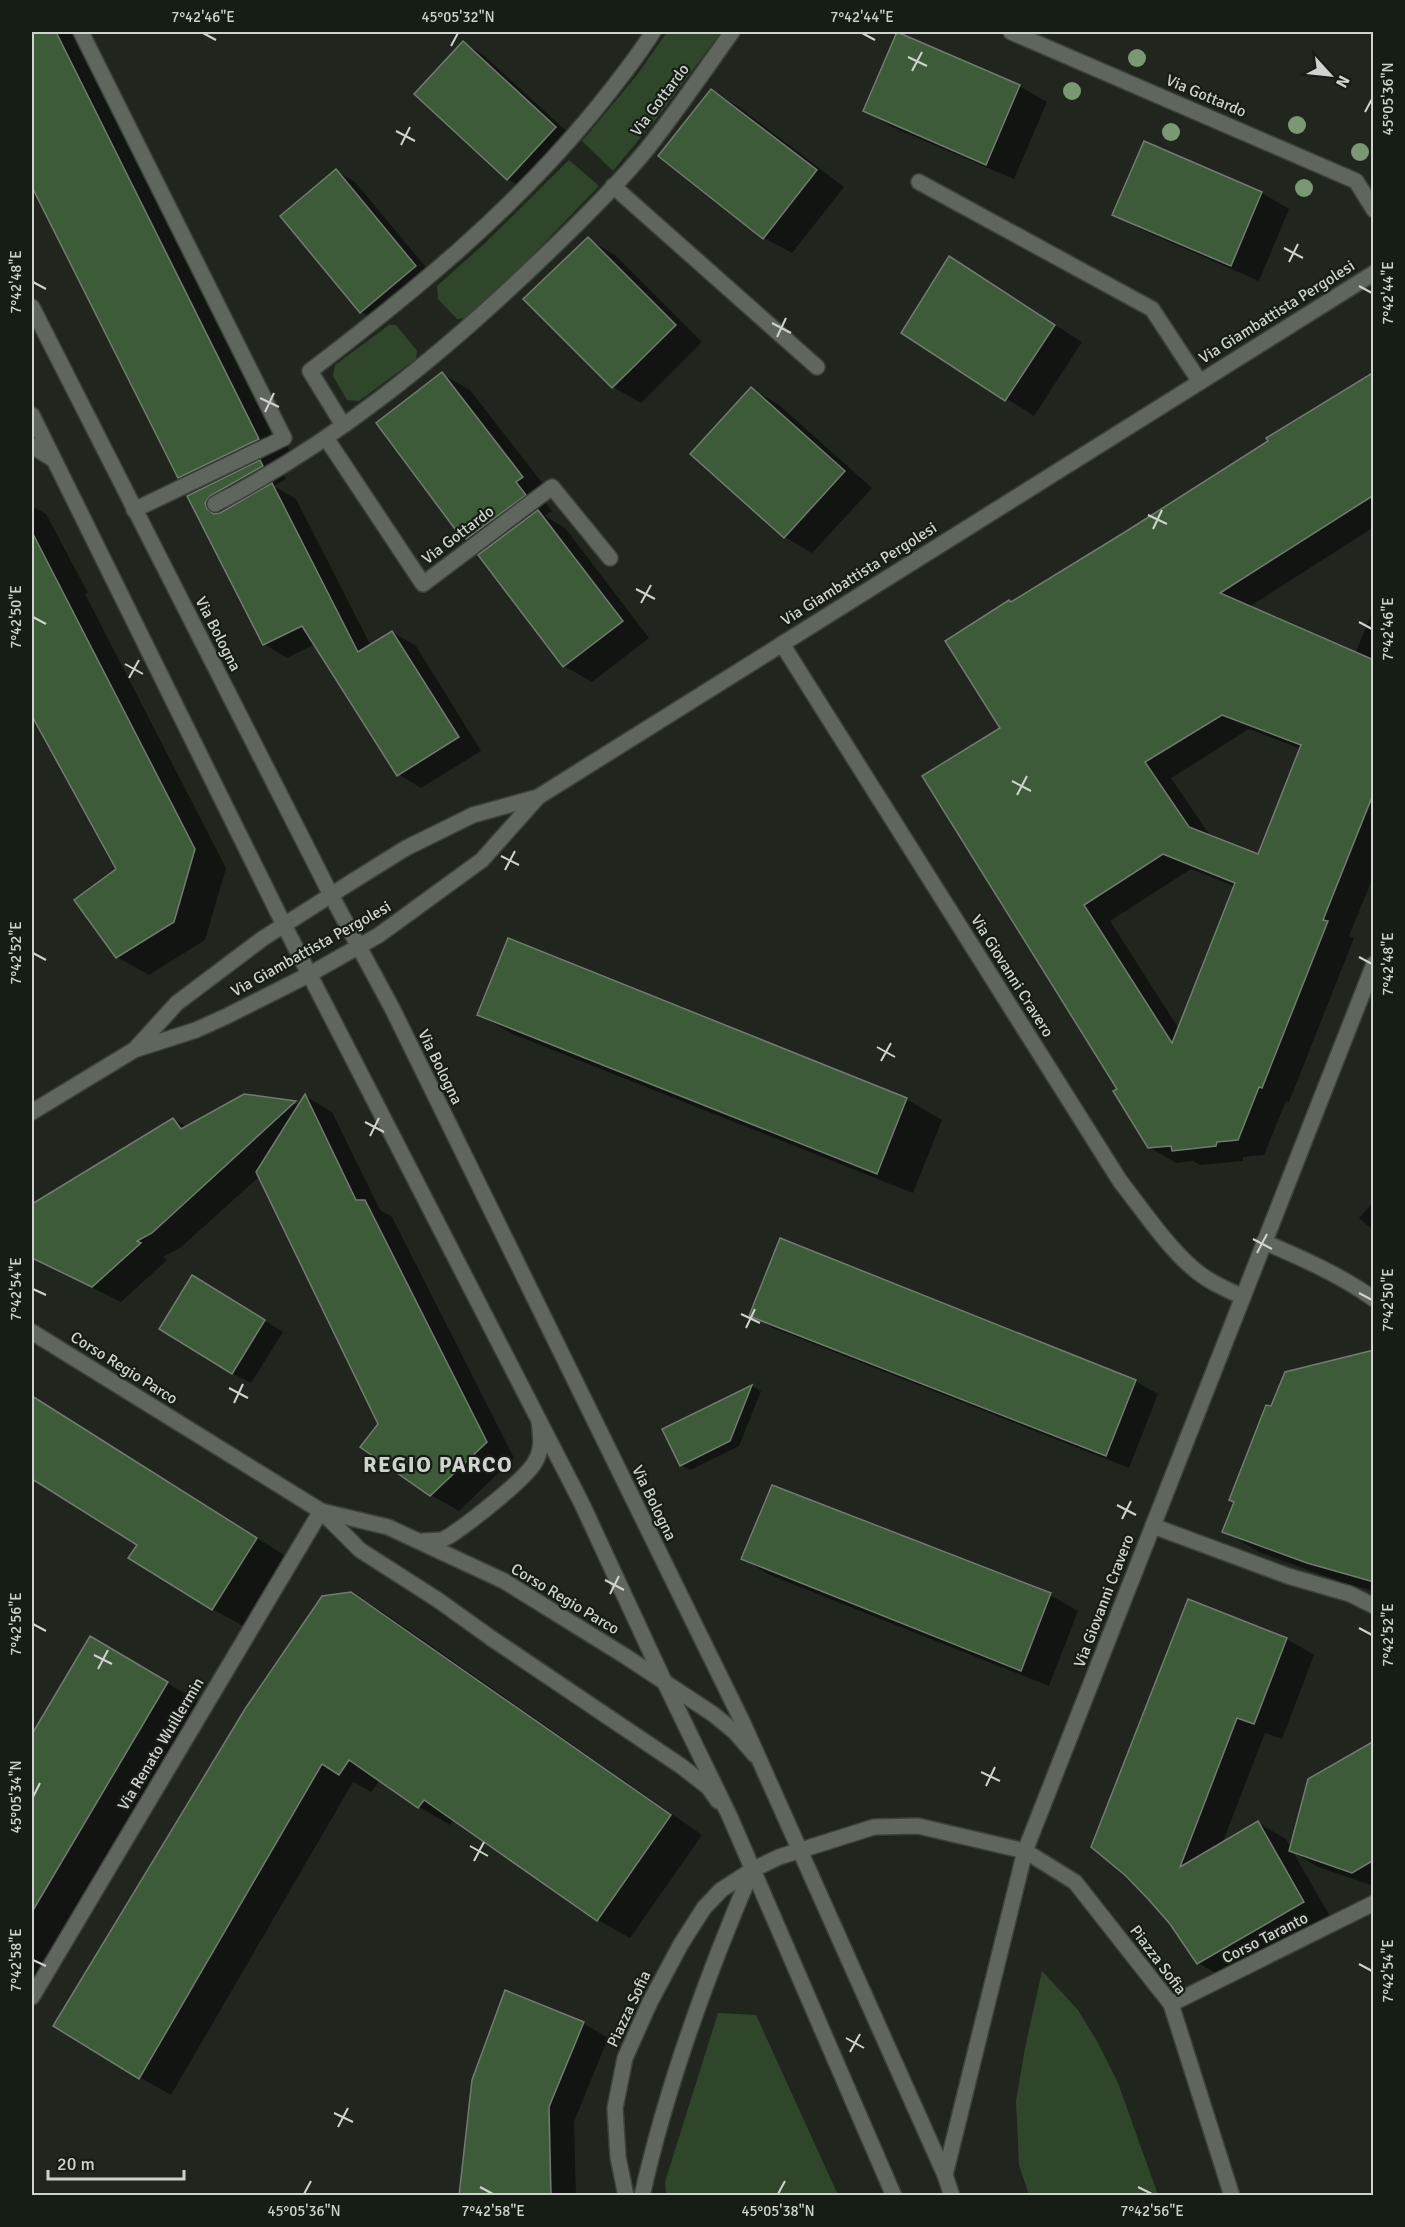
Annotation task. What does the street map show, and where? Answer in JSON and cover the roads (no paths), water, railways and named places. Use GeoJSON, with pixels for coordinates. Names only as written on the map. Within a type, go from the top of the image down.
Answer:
{"type":"FeatureCollection","features":[{"type":"Feature","properties":{"kind":"street"},"geometry":{"type":"LineString","coordinates":[[81,32],[284,438],[134,510]]}},
{"type":"Feature","properties":{"kind":"street"},"geometry":{"type":"LineString","coordinates":[[343,425],[310,371],[380,318],[449,261],[516,198],[564,148],[633,64],[653,32]]}},
{"type":"Feature","properties":{"kind":"street","name":"Via Gottardo"},"geometry":{"type":"LineString","coordinates":[[215,504],[264,478],[326,438],[422,367],[483,315],[560,241],[645,150],[732,32]]}},
{"type":"Feature","properties":{"kind":"street","name":"Via Gottardo"},"geometry":{"type":"LineString","coordinates":[[1011,32],[1356,181],[1374,210]]}},
{"type":"Feature","properties":{"kind":"street","name":"Via Giambattista Pergolesi"},"geometry":{"type":"LineString","coordinates":[[919,182],[1152,309],[1200,382]]}},
{"type":"Feature","properties":{"kind":"street"},"geometry":{"type":"LineString","coordinates":[[612,186],[817,367]]}},
{"type":"Feature","properties":{"kind":"street","name":"Via Giambattista Pergolesi"},"geometry":{"type":"LineString","coordinates":[[32,1112],[134,1050],[196,1030],[310,974],[359,946],[410,914],[482,860],[538,797],[1374,273]]}},
{"type":"Feature","properties":{"kind":"street","name":"Via Bologna"},"geometry":{"type":"LineString","coordinates":[[32,307],[331,895],[393,1010],[763,1766],[801,1850]]}},
{"type":"Feature","properties":{"kind":"street"},"geometry":{"type":"LineString","coordinates":[[32,415],[284,925],[600,1540],[664,1681],[730,1817],[894,2196]]}},
{"type":"Feature","properties":{"kind":"street","name":"Via Gottardo"},"geometry":{"type":"LineString","coordinates":[[326,438],[423,584],[552,487],[610,558]]}},
{"type":"Feature","properties":{"kind":"street"},"geometry":{"type":"LineString","coordinates":[[32,446],[53,459]]}},
{"type":"Feature","properties":{"kind":"street","name":"Via Giovanni Cravero"},"geometry":{"type":"LineString","coordinates":[[782,644],[1120,1181],[1157,1228],[1194,1269],[1219,1287],[1243,1297]]}},
{"type":"Feature","properties":{"kind":"street","name":"Via Giambattista Pergolesi"},"geometry":{"type":"LineString","coordinates":[[134,1050],[177,1002],[249,948],[406,848],[473,814],[538,797]]}},
{"type":"Feature","properties":{"kind":"street","name":"Via Giovanni Cravero"},"geometry":{"type":"LineString","coordinates":[[1025,1851],[1374,964]]}},
{"type":"Feature","properties":{"kind":"street"},"geometry":{"type":"LineString","coordinates":[[1264,1242],[1320,1267],[1374,1299]]}},
{"type":"Feature","properties":{"kind":"street","name":"Corso Regio Parco"},"geometry":{"type":"LineString","coordinates":[[32,1332],[321,1510],[360,1550],[438,1600],[681,1766],[708,1787],[730,1817]]}},
{"type":"Feature","properties":{"kind":"street"},"geometry":{"type":"LineString","coordinates":[[419,1541],[434,1542],[451,1535],[522,1478],[535,1463],[539,1453],[542,1439],[539,1421]]}},
{"type":"Feature","properties":{"kind":"street","name":"Corso Regio Parco"},"geometry":{"type":"LineString","coordinates":[[321,1510],[388,1527],[504,1581],[713,1714],[735,1732],[763,1766]]}},
{"type":"Feature","properties":{"kind":"street","name":"Via Renato Wuillermin"},"geometry":{"type":"LineString","coordinates":[[32,1997],[321,1510]]}},
{"type":"Feature","properties":{"kind":"street"},"geometry":{"type":"LineString","coordinates":[[1153,1526],[1288,1576],[1350,1594],[1374,1606]]}},
{"type":"Feature","properties":{"kind":"street","name":"Piazza Sofia"},"geometry":{"type":"LineString","coordinates":[[626,2196],[618,2157],[615,2108],[626,2058],[650,2002],[681,1944],[704,1908],[721,1890],[752,1870],[801,1850],[874,1827],[918,1826],[1025,1851],[1075,1882],[1171,2004],[1232,2196]]}},
{"type":"Feature","properties":{"kind":"street"},"geometry":{"type":"LineString","coordinates":[[801,1850],[945,2175],[952,2196]]}},
{"type":"Feature","properties":{"kind":"street"},"geometry":{"type":"LineString","coordinates":[[945,2175],[1025,1851]]}},
{"type":"Feature","properties":{"kind":"street"},"geometry":{"type":"LineString","coordinates":[[642,2196],[653,2147],[716,1955],[752,1870]]}},
{"type":"Feature","properties":{"kind":"street","name":"Corso Taranto"},"geometry":{"type":"LineString","coordinates":[[1171,2004],[1374,1904]]}},
{"type":"Feature","properties":{"kind":"district","name":"REGIO PARCO"},"geometry":{"type":"Point","coordinates":[438,1464]}}]}
